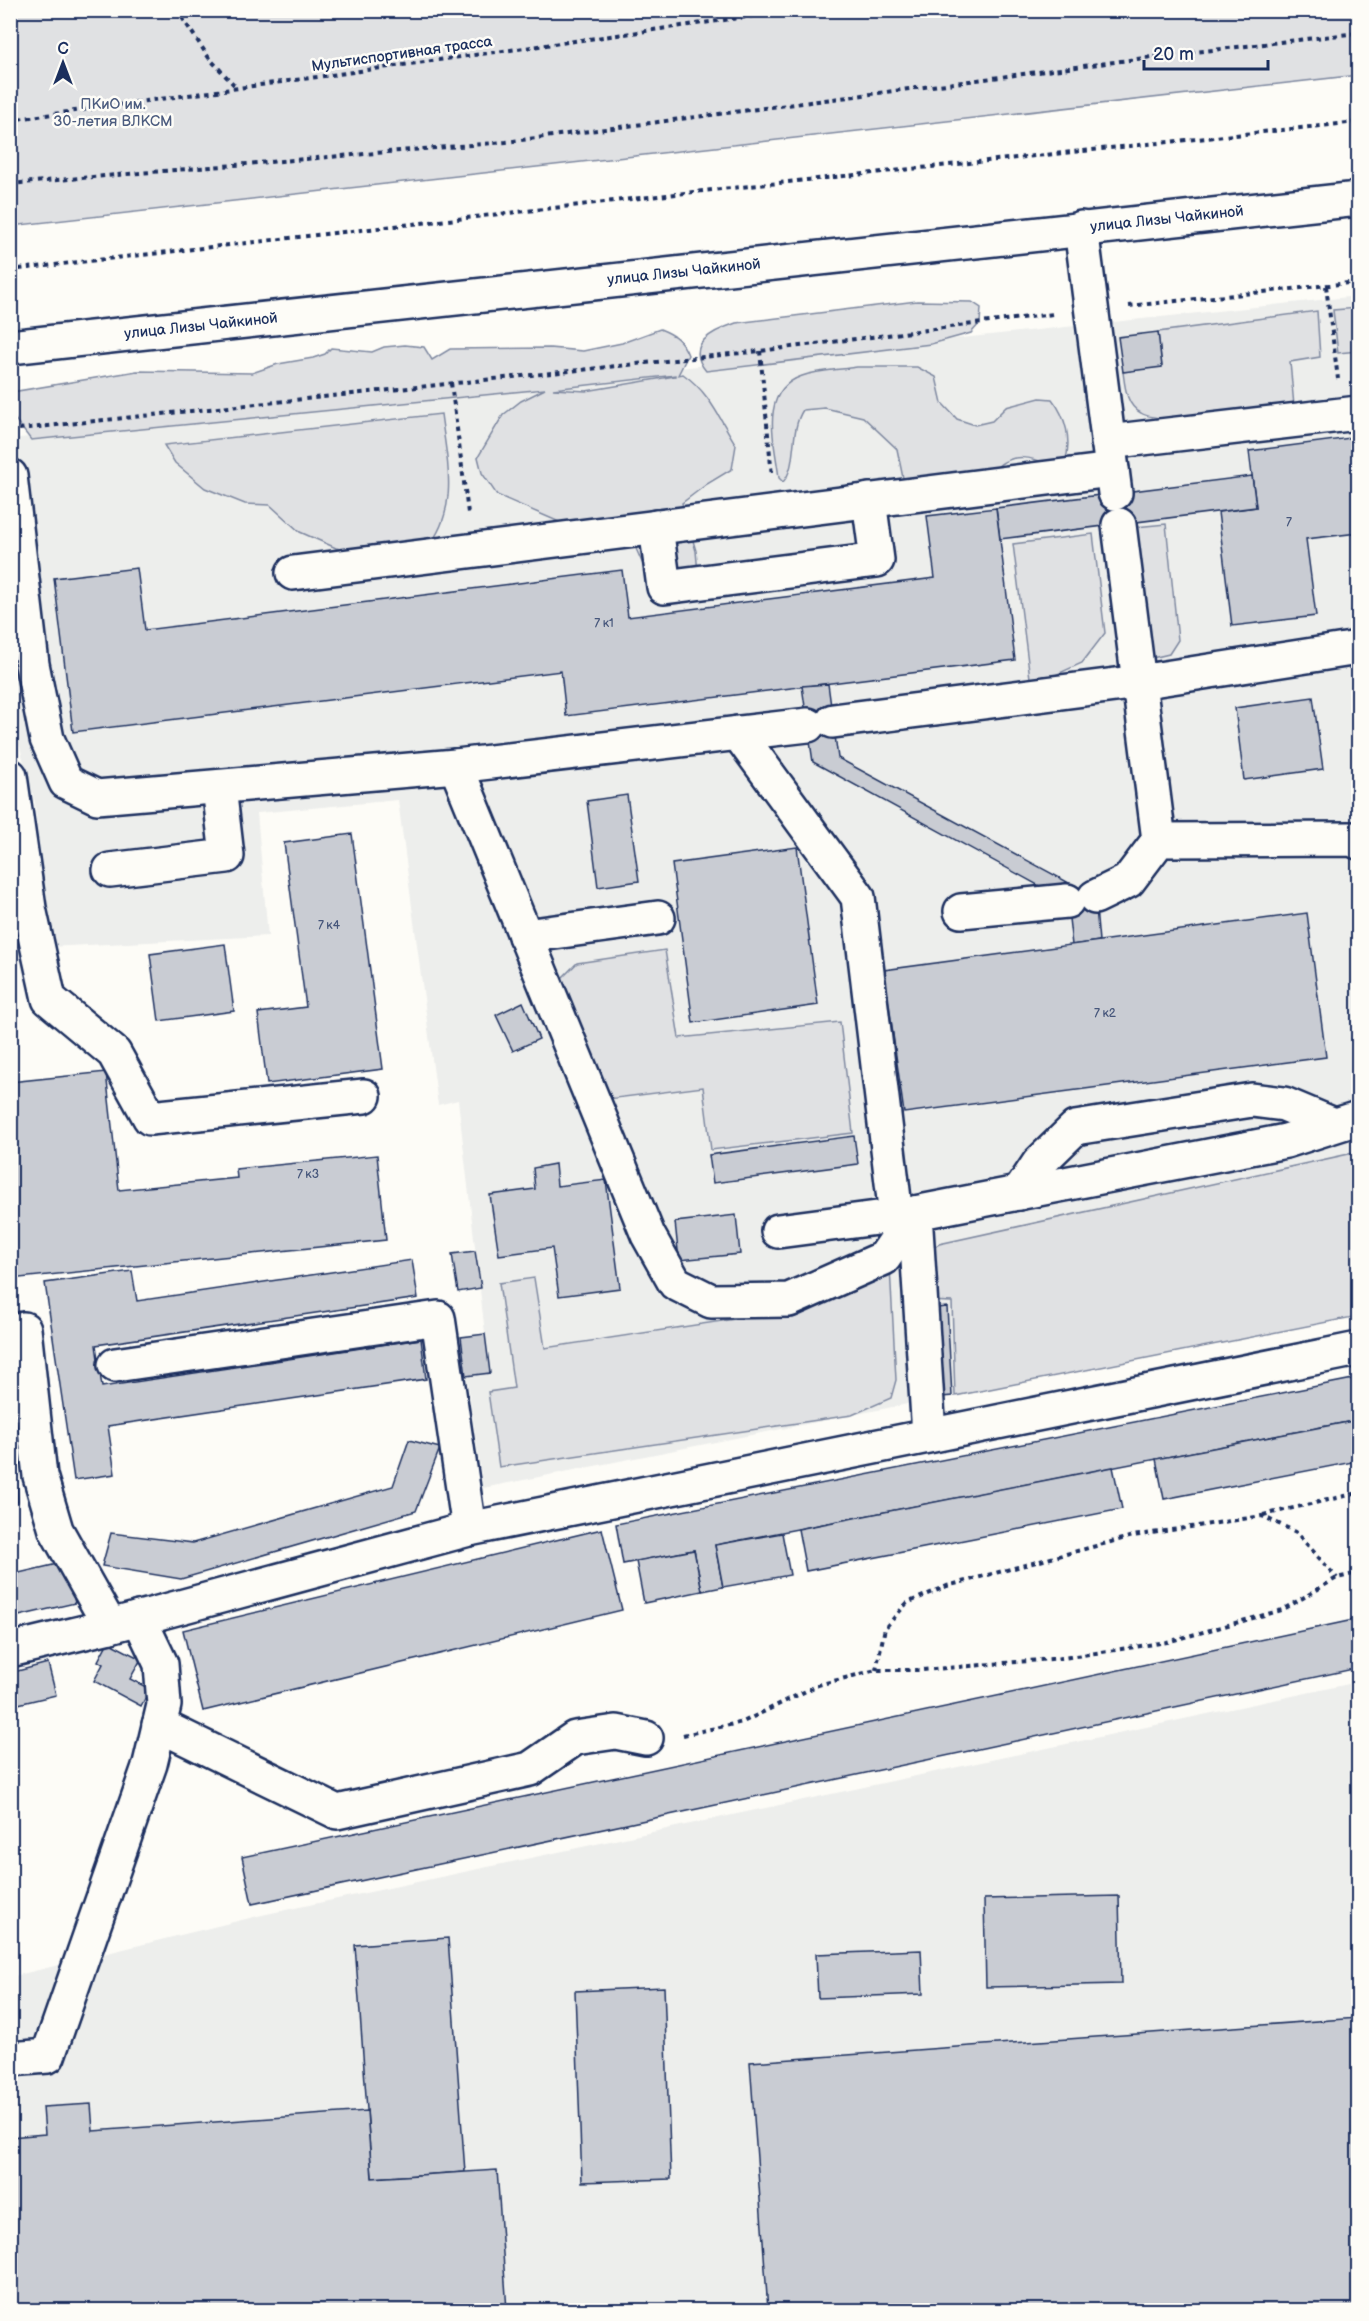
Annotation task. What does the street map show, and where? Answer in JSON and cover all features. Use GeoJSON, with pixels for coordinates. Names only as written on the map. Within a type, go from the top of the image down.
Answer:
{"type":"FeatureCollection","features":[{"type":"Feature","properties":{"kind":"main road","name":"улица Лизы Чайкиной"},"geometry":{"type":"LineString","coordinates":[[10,347],[1359,199]]}},
{"type":"Feature","properties":{"kind":"main road"},"geometry":{"type":"LineString","coordinates":[[961,911],[1081,899],[1128,881],[1159,840],[1081,228]]}},
{"type":"Feature","properties":{"kind":"main road"},"geometry":{"type":"LineString","coordinates":[[293,573],[775,514],[869,500],[1113,483],[1350,414]]}},
{"type":"Feature","properties":{"kind":"main road"},"geometry":{"type":"LineString","coordinates":[[10,476],[32,664],[47,739],[66,782],[97,797],[456,766],[738,733],[1139,682],[1359,648]]}},
{"type":"Feature","properties":{"kind":"main road"},"geometry":{"type":"LineString","coordinates":[[656,527],[664,587],[877,560],[869,500]]}},
{"type":"Feature","properties":{"kind":"main road"},"geometry":{"type":"LineString","coordinates":[[738,733],[858,897],[906,1214],[929,1435]]}},
{"type":"Feature","properties":{"kind":"main road"},"geometry":{"type":"LineString","coordinates":[[456,766],[648,1235],[675,1284],[711,1301],[789,1299],[884,1258],[906,1214]]}},
{"type":"Feature","properties":{"kind":"main road"},"geometry":{"type":"LineString","coordinates":[[10,776],[29,908],[49,999],[114,1053],[150,1118],[364,1096]]}},
{"type":"Feature","properties":{"kind":"main road"},"geometry":{"type":"LineString","coordinates":[[110,870],[227,856],[219,787]]}},
{"type":"Feature","properties":{"kind":"main road"},"geometry":{"type":"LineString","coordinates":[[1159,840],[1352,839],[1359,842]]}},
{"type":"Feature","properties":{"kind":"main road"},"geometry":{"type":"LineString","coordinates":[[525,936],[658,918]]}},
{"type":"Feature","properties":{"kind":"main road"},"geometry":{"type":"LineString","coordinates":[[1019,1193],[1038,1163],[1075,1128],[1252,1100],[1284,1104],[1346,1121]]}},
{"type":"Feature","properties":{"kind":"main road"},"geometry":{"type":"LineString","coordinates":[[778,1231],[906,1214],[1019,1193],[1286,1141],[1346,1121]]}},
{"type":"Feature","properties":{"kind":"main road"},"geometry":{"type":"LineString","coordinates":[[115,1365],[438,1318],[469,1529]]}},
{"type":"Feature","properties":{"kind":"main road"},"geometry":{"type":"LineString","coordinates":[[10,2059],[48,2055],[150,1764],[164,1705],[161,1664],[125,1622],[56,1530],[43,1487],[24,1329]]}},
{"type":"Feature","properties":{"kind":"main road"},"geometry":{"type":"LineString","coordinates":[[10,1650],[125,1622],[469,1529],[1359,1349]]}},
{"type":"Feature","properties":{"kind":"main road"},"geometry":{"type":"LineString","coordinates":[[159,1725],[337,1812],[530,1769],[575,1738],[616,1732],[646,1738]]}},
{"type":"Feature","properties":{"kind":"path"},"geometry":{"type":"LineString","coordinates":[[177,10],[209,58],[237,88]]}},
{"type":"Feature","properties":{"kind":"path","name":"Мультиспортивная трасса"},"geometry":{"type":"LineString","coordinates":[[10,120],[795,10]]}},
{"type":"Feature","properties":{"kind":"path"},"geometry":{"type":"LineString","coordinates":[[10,184],[506,142],[1152,57],[1359,33]]}},
{"type":"Feature","properties":{"kind":"path"},"geometry":{"type":"LineString","coordinates":[[10,270],[693,192],[1359,122]]}},
{"type":"Feature","properties":{"kind":"path"},"geometry":{"type":"LineString","coordinates":[[10,430],[760,351],[1091,309],[1359,282]]}},
{"type":"Feature","properties":{"kind":"path"},"geometry":{"type":"LineString","coordinates":[[1326,286],[1350,414]]}},
{"type":"Feature","properties":{"kind":"path"},"geometry":{"type":"LineString","coordinates":[[760,351],[775,514]]}},
{"type":"Feature","properties":{"kind":"path"},"geometry":{"type":"LineString","coordinates":[[451,383],[472,550]]}},
{"type":"Feature","properties":{"kind":"path"},"geometry":{"type":"LineString","coordinates":[[876,1670],[885,1628],[907,1603],[947,1586],[1133,1536],[1262,1515],[1359,1493]]}},
{"type":"Feature","properties":{"kind":"path"},"geometry":{"type":"LineString","coordinates":[[1262,1515],[1296,1532],[1337,1578]]}},
{"type":"Feature","properties":{"kind":"path"},"geometry":{"type":"LineString","coordinates":[[646,1738],[677,1736],[743,1722],[818,1685],[876,1670],[923,1670],[1063,1658],[1167,1642],[1282,1610],[1337,1578],[1359,1573]]}},
{"type":"Feature","properties":{"kind":"shaded area"},"geometry":{"type":"Polygon","coordinates":[[[1358,296],[1358,1315],[483,1488],[461,1337],[485,1333],[458,1100],[438,1105],[398,800],[257,813],[268,936],[48,947],[35,803],[12,718],[10,439],[1358,296]]]}},
{"type":"Feature","properties":{"kind":"shaded area"},"geometry":{"type":"Polygon","coordinates":[[[1358,1682],[1358,2310],[11,2310],[10,1977],[262,1915],[1358,1682]]]}},
{"type":"Feature","properties":{"kind":"green space","name":"ПКиО им. 30-летия ВЛКСМ"},"geometry":{"type":"Polygon","coordinates":[[[1358,10],[1358,75],[11,226],[11,11],[1358,10]]]}},
{"type":"Feature","properties":{"kind":"green space"},"geometry":{"type":"Polygon","coordinates":[[[917,301],[972,302],[981,308],[980,323],[971,333],[931,344],[706,371],[700,362],[698,353],[704,340],[736,323],[917,301]]]}},
{"type":"Feature","properties":{"kind":"green space"},"geometry":{"type":"Polygon","coordinates":[[[1358,308],[1358,351],[1338,353],[1333,310],[1358,308]]]}},
{"type":"Feature","properties":{"kind":"green space"},"geometry":{"type":"Polygon","coordinates":[[[1317,311],[1320,357],[1290,362],[1294,406],[1214,416],[1170,418],[1152,417],[1141,413],[1129,400],[1123,372],[1162,366],[1158,332],[1317,311]]]}},
{"type":"Feature","properties":{"kind":"green space"},"geometry":{"type":"Polygon","coordinates":[[[660,329],[677,339],[688,355],[678,375],[683,374],[700,389],[736,445],[732,469],[682,503],[696,551],[698,573],[651,583],[634,544],[564,524],[497,495],[482,473],[478,457],[503,415],[521,401],[545,389],[31,440],[11,414],[12,392],[137,371],[252,373],[278,364],[313,358],[325,354],[331,348],[372,352],[384,347],[405,345],[424,347],[432,360],[450,349],[550,348],[583,351],[622,343],[660,329]],[[675,375],[553,389],[586,391],[675,376],[675,375]]]}},
{"type":"Feature","properties":{"kind":"green space"},"geometry":{"type":"Polygon","coordinates":[[[857,367],[917,367],[936,377],[942,403],[957,419],[975,425],[992,421],[1006,407],[1040,398],[1052,399],[1061,413],[1068,437],[1065,463],[1054,466],[1030,458],[1014,458],[993,471],[913,484],[903,478],[897,449],[863,417],[825,408],[803,410],[796,428],[788,475],[783,482],[779,478],[772,420],[779,393],[788,383],[802,376],[857,367]]]}},
{"type":"Feature","properties":{"kind":"green space"},"geometry":{"type":"Polygon","coordinates":[[[441,414],[449,484],[448,501],[437,533],[427,548],[371,556],[336,548],[300,532],[270,505],[245,504],[205,488],[175,463],[164,445],[441,414]]]}},
{"type":"Feature","properties":{"kind":"green space"},"geometry":{"type":"Polygon","coordinates":[[[1166,524],[1178,640],[1169,654],[1152,658],[1125,528],[1166,524]]]}},
{"type":"Feature","properties":{"kind":"green space"},"geometry":{"type":"Polygon","coordinates":[[[1093,534],[1105,633],[1082,663],[1031,686],[1013,544],[1093,534]]]}},
{"type":"Feature","properties":{"kind":"green space"},"geometry":{"type":"Polygon","coordinates":[[[665,950],[679,1038],[840,1022],[853,1133],[711,1150],[703,1087],[600,1100],[558,982],[577,963],[665,950]]]}},
{"type":"Feature","properties":{"kind":"green space"},"geometry":{"type":"Polygon","coordinates":[[[1358,1152],[1358,1316],[955,1396],[952,1302],[927,1301],[928,1251],[939,1244],[1358,1152]]]}},
{"type":"Feature","properties":{"kind":"green space"},"geometry":{"type":"Polygon","coordinates":[[[890,1267],[896,1380],[891,1398],[852,1415],[499,1467],[488,1392],[514,1388],[499,1283],[534,1278],[545,1348],[820,1306],[890,1267]]]}},
{"type":"Feature","properties":{"kind":"building"},"geometry":{"type":"Polygon","coordinates":[[[1158,332],[1162,367],[1123,372],[1118,337],[1158,332]]]}},
{"type":"Feature","properties":{"kind":"building"},"geometry":{"type":"Polygon","coordinates":[[[1358,437],[1358,533],[1306,539],[1316,616],[1232,626],[1218,512],[1256,507],[1249,451],[1358,437]]]}},
{"type":"Feature","properties":{"kind":"building"},"geometry":{"type":"Polygon","coordinates":[[[1252,476],[1256,507],[1000,539],[996,508],[1252,476]]]}},
{"type":"Feature","properties":{"kind":"building"},"geometry":{"type":"Polygon","coordinates":[[[996,508],[1015,660],[566,716],[561,671],[73,732],[54,578],[137,568],[145,630],[622,570],[628,617],[935,578],[927,516],[996,508]]]}},
{"type":"Feature","properties":{"kind":"building"},"geometry":{"type":"Polygon","coordinates":[[[828,684],[838,758],[1095,897],[1099,941],[1072,945],[1067,901],[813,762],[802,686],[828,684]]]}},
{"type":"Feature","properties":{"kind":"building"},"geometry":{"type":"Polygon","coordinates":[[[1313,697],[1323,769],[1244,780],[1235,708],[1313,697]]]}},
{"type":"Feature","properties":{"kind":"building"},"geometry":{"type":"Polygon","coordinates":[[[627,795],[639,881],[598,887],[587,801],[627,795]]]}},
{"type":"Feature","properties":{"kind":"building"},"geometry":{"type":"Polygon","coordinates":[[[352,834],[383,1069],[267,1084],[258,1013],[306,1007],[284,843],[352,834]]]}},
{"type":"Feature","properties":{"kind":"building"},"geometry":{"type":"Polygon","coordinates":[[[797,847],[818,1005],[693,1023],[672,864],[797,847]]]}},
{"type":"Feature","properties":{"kind":"building"},"geometry":{"type":"Polygon","coordinates":[[[1307,913],[1326,1057],[904,1113],[884,970],[1307,913]]]}},
{"type":"Feature","properties":{"kind":"building"},"geometry":{"type":"Polygon","coordinates":[[[225,944],[234,1011],[159,1021],[150,954],[225,944]]]}},
{"type":"Feature","properties":{"kind":"building"},"geometry":{"type":"Polygon","coordinates":[[[523,1002],[539,1039],[513,1051],[496,1015],[523,1002]]]}},
{"type":"Feature","properties":{"kind":"building"},"geometry":{"type":"Polygon","coordinates":[[[106,1072],[119,1190],[237,1178],[236,1169],[377,1155],[386,1240],[10,1279],[10,1082],[106,1072]]]}},
{"type":"Feature","properties":{"kind":"building"},"geometry":{"type":"Polygon","coordinates":[[[854,1136],[858,1164],[713,1183],[709,1155],[854,1136]]]}},
{"type":"Feature","properties":{"kind":"building"},"geometry":{"type":"Polygon","coordinates":[[[555,1164],[557,1186],[606,1180],[620,1288],[559,1296],[552,1248],[499,1255],[490,1195],[535,1189],[533,1168],[555,1164]]]}},
{"type":"Feature","properties":{"kind":"building"},"geometry":{"type":"Polygon","coordinates":[[[736,1215],[740,1254],[679,1260],[675,1222],[736,1215]]]}},
{"type":"Feature","properties":{"kind":"building"},"geometry":{"type":"Polygon","coordinates":[[[475,1251],[481,1288],[458,1292],[452,1254],[475,1251]]]}},
{"type":"Feature","properties":{"kind":"building"},"geometry":{"type":"Polygon","coordinates":[[[412,1260],[418,1298],[96,1345],[102,1387],[421,1339],[426,1379],[108,1426],[115,1474],[74,1480],[45,1283],[132,1271],[137,1301],[412,1260]]]}},
{"type":"Feature","properties":{"kind":"building"},"geometry":{"type":"Polygon","coordinates":[[[947,1307],[952,1396],[932,1398],[926,1309],[947,1307]]]}},
{"type":"Feature","properties":{"kind":"building"},"geometry":{"type":"Polygon","coordinates":[[[10,1331],[18,1502],[10,1502],[10,1331]]]}},
{"type":"Feature","properties":{"kind":"building"},"geometry":{"type":"Polygon","coordinates":[[[485,1334],[490,1373],[466,1376],[461,1337],[485,1334]]]}},
{"type":"Feature","properties":{"kind":"building"},"geometry":{"type":"Polygon","coordinates":[[[1358,1378],[1358,1420],[715,1545],[723,1587],[702,1591],[694,1550],[623,1564],[616,1524],[1358,1378]]]}},
{"type":"Feature","properties":{"kind":"building"},"geometry":{"type":"Polygon","coordinates":[[[1358,1420],[1358,1461],[1164,1499],[1156,1459],[1358,1420]]]}},
{"type":"Feature","properties":{"kind":"building"},"geometry":{"type":"Polygon","coordinates":[[[409,1440],[440,1448],[416,1511],[181,1579],[102,1566],[111,1533],[193,1543],[393,1486],[409,1440]]]}},
{"type":"Feature","properties":{"kind":"building"},"geometry":{"type":"Polygon","coordinates":[[[1113,1467],[1122,1509],[806,1571],[798,1529],[1113,1467]]]}},
{"type":"Feature","properties":{"kind":"building"},"geometry":{"type":"Polygon","coordinates":[[[602,1529],[622,1610],[203,1711],[183,1630],[602,1529]]]}},
{"type":"Feature","properties":{"kind":"building"},"geometry":{"type":"Polygon","coordinates":[[[782,1533],[790,1575],[723,1587],[715,1545],[782,1533]]]}},
{"type":"Feature","properties":{"kind":"building"},"geometry":{"type":"Polygon","coordinates":[[[694,1550],[702,1591],[644,1603],[636,1561],[694,1550]]]}},
{"type":"Feature","properties":{"kind":"building"},"geometry":{"type":"Polygon","coordinates":[[[66,1562],[75,1603],[10,1618],[10,1575],[66,1562]]]}},
{"type":"Feature","properties":{"kind":"building"},"geometry":{"type":"Polygon","coordinates":[[[1358,1619],[1358,1668],[252,1904],[242,1857],[1358,1619]]]}},
{"type":"Feature","properties":{"kind":"building"},"geometry":{"type":"Polygon","coordinates":[[[108,1642],[141,1659],[130,1679],[150,1689],[141,1706],[94,1681],[103,1664],[98,1661],[108,1642]]]}},
{"type":"Feature","properties":{"kind":"building"},"geometry":{"type":"Polygon","coordinates":[[[48,1663],[56,1695],[10,1706],[10,1673],[48,1663]]]}},
{"type":"Feature","properties":{"kind":"building"},"geometry":{"type":"Polygon","coordinates":[[[1119,1896],[1121,1984],[986,1987],[984,1899],[1119,1896]]]}},
{"type":"Feature","properties":{"kind":"building"},"geometry":{"type":"Polygon","coordinates":[[[448,1938],[465,2172],[372,2178],[355,1945],[448,1938]]]}},
{"type":"Feature","properties":{"kind":"building"},"geometry":{"type":"Polygon","coordinates":[[[921,1950],[923,1994],[818,1998],[816,1954],[921,1950]]]}},
{"type":"Feature","properties":{"kind":"building"},"geometry":{"type":"Polygon","coordinates":[[[664,1987],[671,2179],[582,2182],[575,1991],[664,1987]]]}},
{"type":"Feature","properties":{"kind":"building"},"geometry":{"type":"Polygon","coordinates":[[[1358,2018],[1358,2310],[768,2310],[750,2062],[1358,2018]]]}},
{"type":"Feature","properties":{"kind":"building"},"geometry":{"type":"Polygon","coordinates":[[[91,2104],[93,2131],[367,2111],[372,2178],[497,2170],[507,2310],[10,2310],[10,2137],[45,2134],[43,2107],[91,2104]]]}}]}
